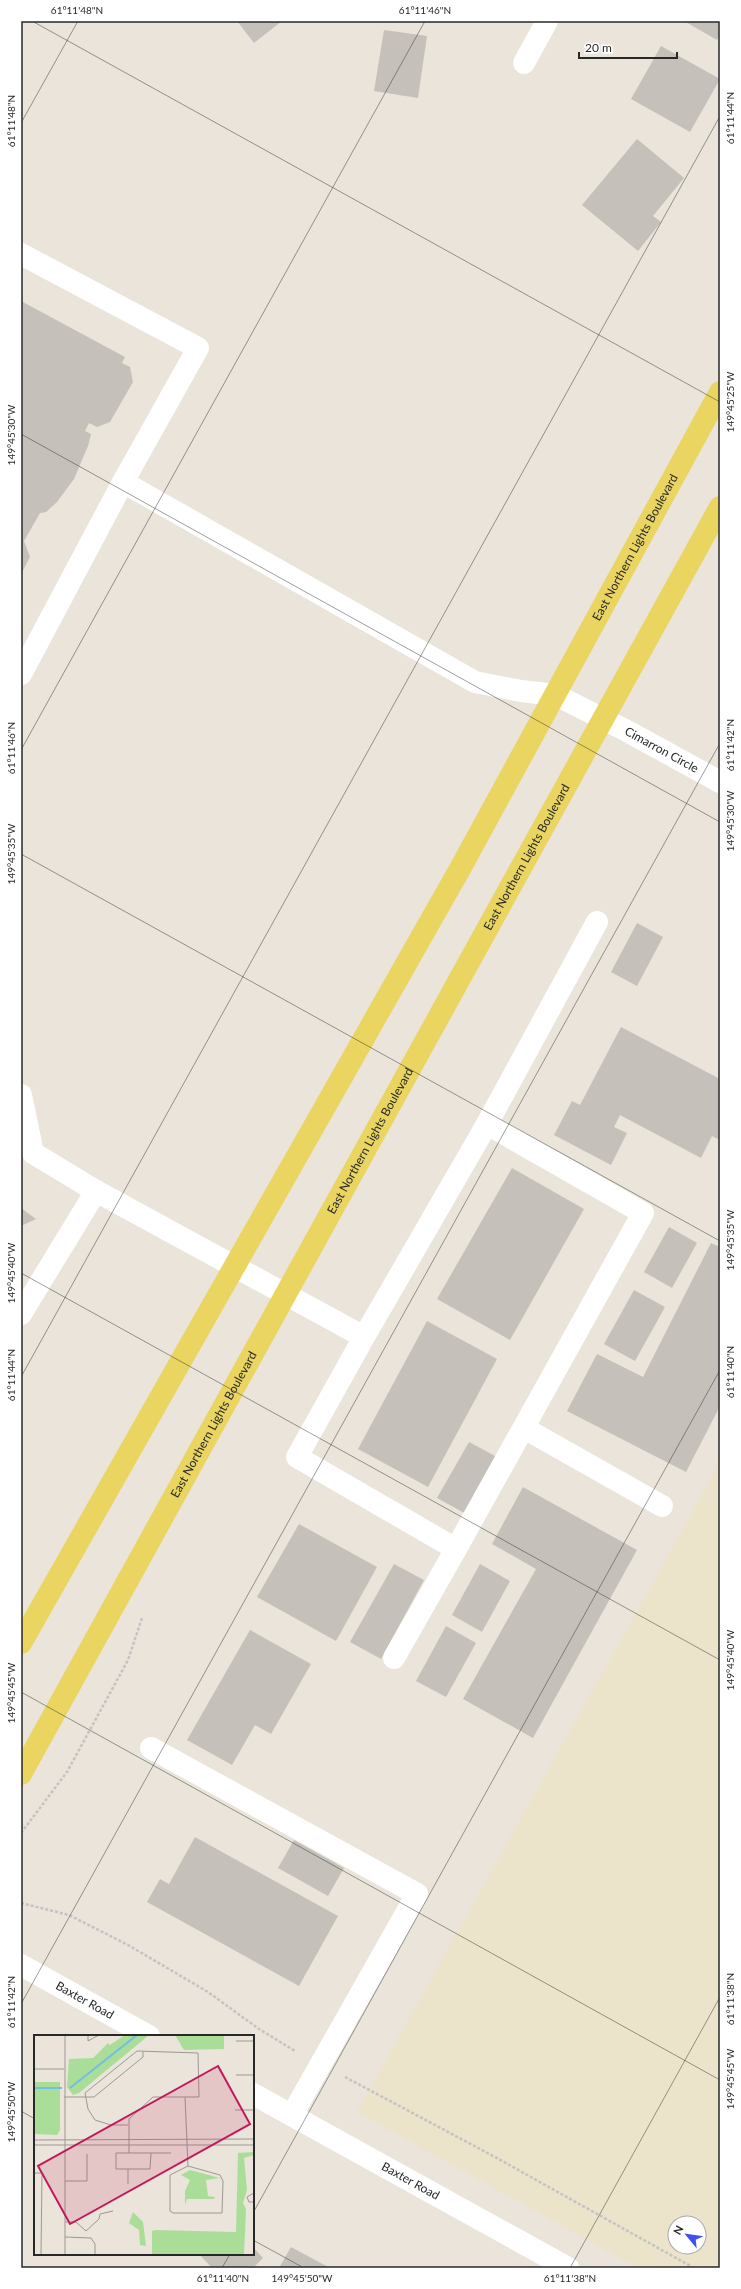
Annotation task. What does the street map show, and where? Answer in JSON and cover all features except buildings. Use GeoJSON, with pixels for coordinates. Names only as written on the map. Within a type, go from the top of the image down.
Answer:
{"type":"FeatureCollection","features":[{"type":"Feature","properties":{"kind":"main road","name":"East Northern Lights Boulevard"},"geometry":{"type":"LineString","coordinates":[[21,1644],[461,867],[720,392]]}},
{"type":"Feature","properties":{"kind":"main road","name":"East Northern Lights Boulevard"},"geometry":{"type":"LineString","coordinates":[[21,1774],[720,507]]}},
{"type":"Feature","properties":{"kind":"street"},"geometry":{"type":"LineString","coordinates":[[524,63],[547,21]]}},
{"type":"Feature","properties":{"kind":"street"},"geometry":{"type":"LineString","coordinates":[[21,254],[198,348],[123,482],[21,674]]}},
{"type":"Feature","properties":{"kind":"street","name":"Cimarron Circle"},"geometry":{"type":"LineString","coordinates":[[123,482],[475,682],[521,691],[556,695],[604,718],[720,782]]}},
{"type":"Feature","properties":{"kind":"street"},"geometry":{"type":"LineString","coordinates":[[456,1549],[297,1457],[364,1337],[487,1124],[597,922]]}},
{"type":"Feature","properties":{"kind":"street"},"geometry":{"type":"LineString","coordinates":[[21,1095],[34,1153],[96,1191],[364,1337]]}},
{"type":"Feature","properties":{"kind":"street"},"geometry":{"type":"LineString","coordinates":[[394,1658],[643,1213],[487,1124]]}},
{"type":"Feature","properties":{"kind":"street"},"geometry":{"type":"LineString","coordinates":[[21,1314],[96,1191]]}},
{"type":"Feature","properties":{"kind":"street"},"geometry":{"type":"LineString","coordinates":[[524,1428],[662,1506]]}},
{"type":"Feature","properties":{"kind":"street"},"geometry":{"type":"LineString","coordinates":[[151,1748],[417,1894],[292,2115]]}},
{"type":"Feature","properties":{"kind":"street","name":"Baxter Road"},"geometry":{"type":"LineString","coordinates":[[21,1965],[147,2035]]}},
{"type":"Feature","properties":{"kind":"street","name":"Baxter Road"},"geometry":{"type":"LineString","coordinates":[[254,2095],[568,2268]]}},
{"type":"Feature","properties":{"kind":"path"},"geometry":{"type":"LineString","coordinates":[[21,1903],[69,1915],[128,1944],[208,1992],[259,2029],[320,2064],[495,2157],[694,2268]]}},
{"type":"Feature","properties":{"kind":"shaded area"},"geometry":{"type":"Polygon","coordinates":[[[720,1462],[720,2268],[638,2268],[357,2112],[720,1462]]]}}]}
